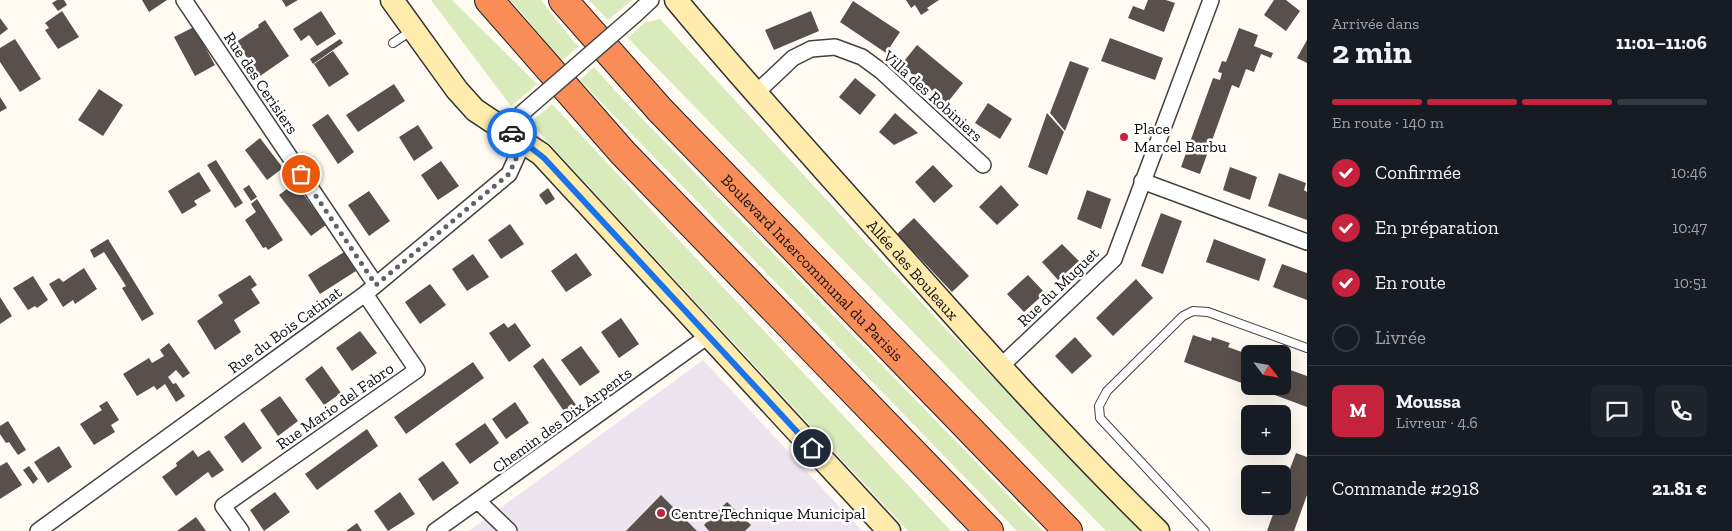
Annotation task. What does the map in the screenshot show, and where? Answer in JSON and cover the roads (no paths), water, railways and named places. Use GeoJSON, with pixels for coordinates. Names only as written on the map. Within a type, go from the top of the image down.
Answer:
{"type":"FeatureCollection","features":[{"type":"Feature","properties":{"kind":"highway"},"geometry":{"type":"LineString","coordinates":[[489,0],[623,153],[989,531]]}},
{"type":"Feature","properties":{"kind":"highway","name":"Boulevard Intercommunal du Parisis"},"geometry":{"type":"LineString","coordinates":[[564,0],[660,110],[1068,531]]}},
{"type":"Feature","properties":{"kind":"highway"},"geometry":{"type":"LineString","coordinates":[[760,214],[1088,531]]}},
{"type":"Feature","properties":{"kind":"street","name":"Rue des Cerisiers"},"geometry":{"type":"LineString","coordinates":[[184,0],[370,289]]}},
{"type":"Feature","properties":{"kind":"street"},"geometry":{"type":"LineString","coordinates":[[392,0],[457,90],[475,110],[516,123],[544,158],[889,531]]}},
{"type":"Feature","properties":{"kind":"street"},"geometry":{"type":"LineString","coordinates":[[516,123],[650,0]]}},
{"type":"Feature","properties":{"kind":"street","name":"Allée des Bouleaux"},"geometry":{"type":"LineString","coordinates":[[676,0],[756,93],[1000,367],[1104,478],[1158,531]]}},
{"type":"Feature","properties":{"kind":"street","name":"Rue du Muguet"},"geometry":{"type":"LineString","coordinates":[[1000,367],[1114,259],[1211,0]]}},
{"type":"Feature","properties":{"kind":"street","name":"Villa des Robiniers"},"geometry":{"type":"LineString","coordinates":[[756,93],[793,58],[811,49],[836,47],[862,57],[881,71],[983,165]]}},
{"type":"Feature","properties":{"kind":"street","name":"Rue du Bois Catinat"},"geometry":{"type":"LineString","coordinates":[[38,531],[370,289],[509,174],[518,154],[516,123]]}},
{"type":"Feature","properties":{"kind":"street"},"geometry":{"type":"LineString","coordinates":[[1142,181],[1307,242]]}},
{"type":"Feature","properties":{"kind":"street","name":"Rue Mario del Fabro"},"geometry":{"type":"LineString","coordinates":[[241,531],[223,506],[417,370],[370,289]]}},
{"type":"Feature","properties":{"kind":"street","name":"Chemin des Dix Arpents"},"geometry":{"type":"LineString","coordinates":[[436,531],[708,336]]}},
{"type":"Feature","properties":{"kind":"street"},"geometry":{"type":"LineString","coordinates":[[854,392],[976,531]]}},
{"type":"Feature","properties":{"kind":"street"},"geometry":{"type":"LineString","coordinates":[[479,502],[509,531]]}},
{"type":"Feature","properties":{"kind":"lane"},"geometry":{"type":"LineString","coordinates":[[393,43],[413,30]]}},
{"type":"Feature","properties":{"kind":"lane"},"geometry":{"type":"LineString","coordinates":[[1205,531],[1100,418],[1099,406],[1107,391],[1183,316],[1193,311],[1208,312],[1307,348]]}},
{"type":"Feature","properties":{"kind":"place","name":"Place Marcel Barbu"},"geometry":{"type":"Point","coordinates":[1124,137]}},
{"type":"Feature","properties":{"kind":"place","name":"Centre Technique Municipal"},"geometry":{"type":"Point","coordinates":[661,513]}}]}
